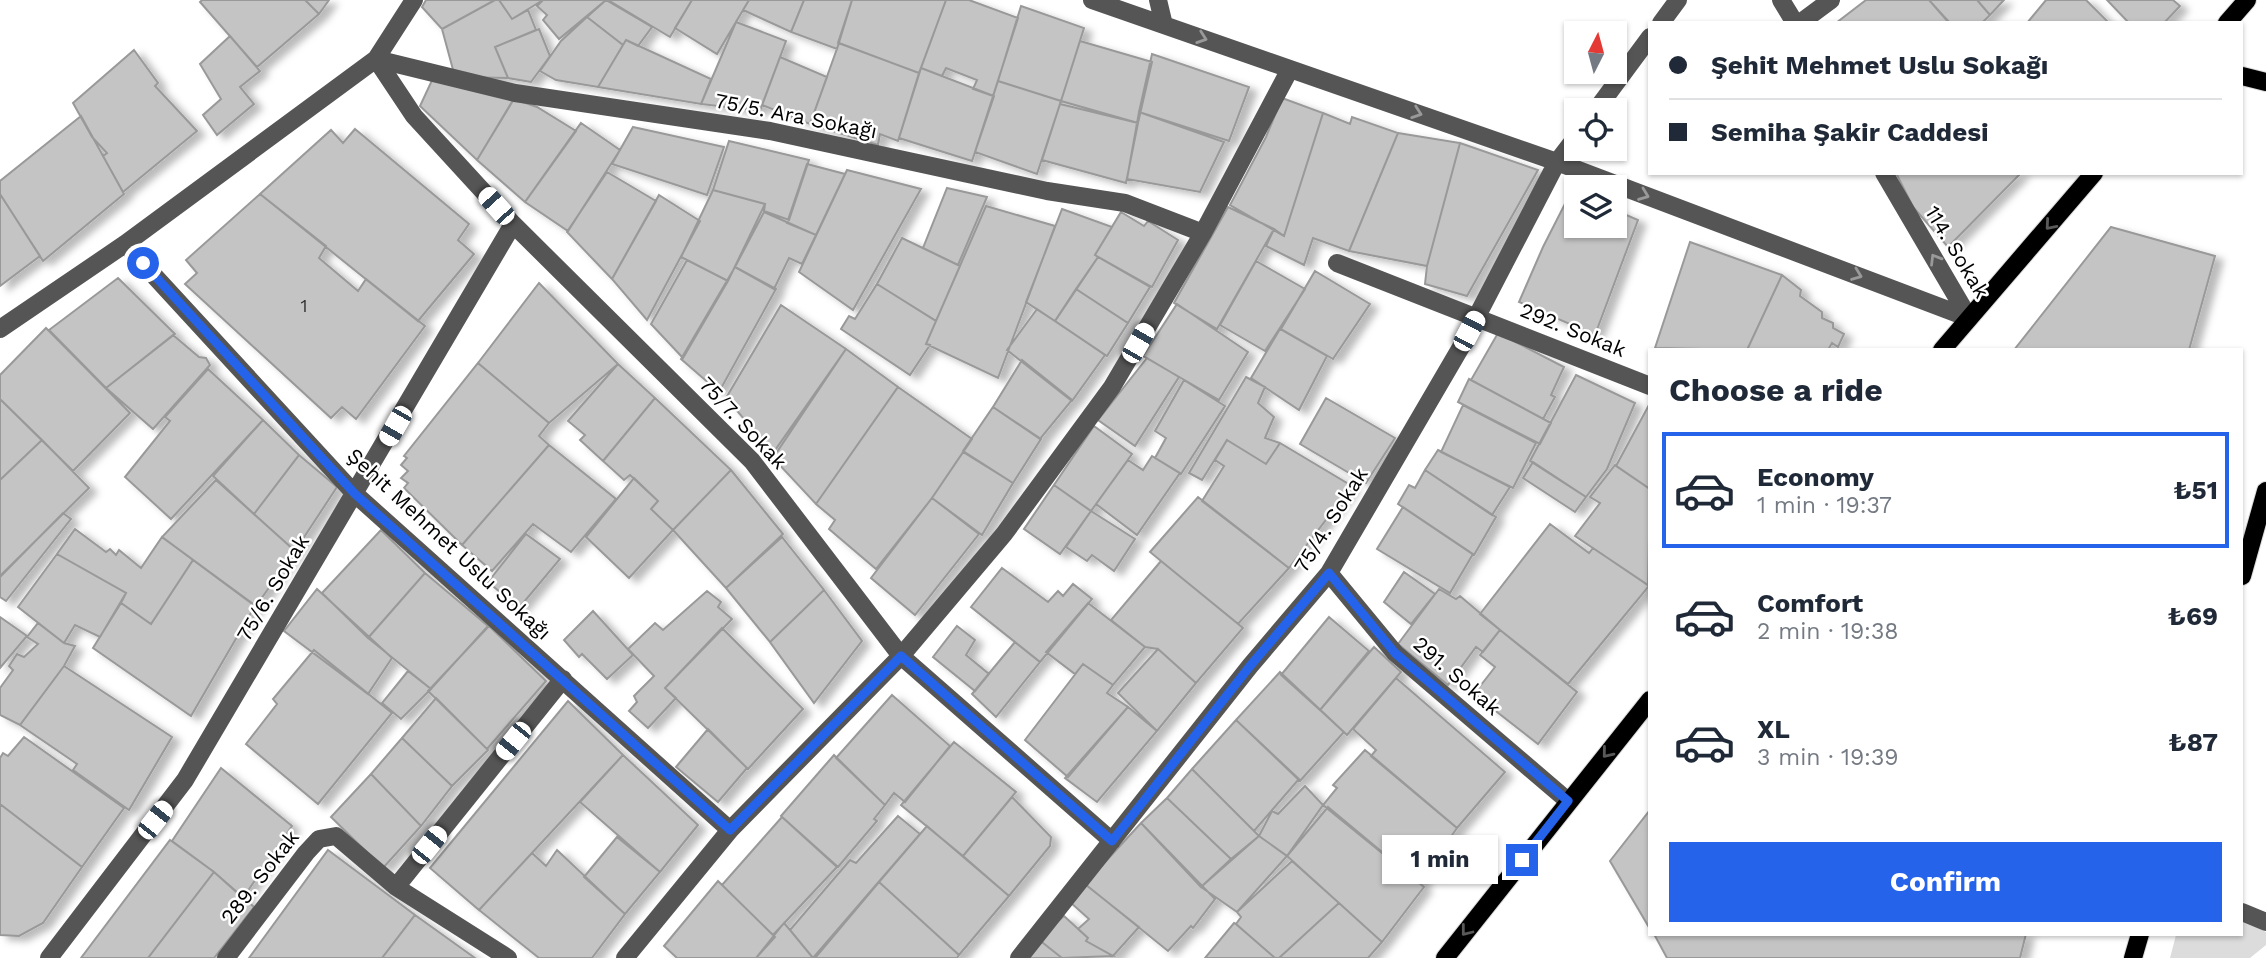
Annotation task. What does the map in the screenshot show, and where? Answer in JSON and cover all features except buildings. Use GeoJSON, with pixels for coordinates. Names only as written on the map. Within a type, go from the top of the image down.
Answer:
{"type":"FeatureCollection","features":[{"type":"Feature","properties":{"kind":"main road"},"geometry":{"type":"LineString","coordinates":[[2229,21],[2247,0]]}},
{"type":"Feature","properties":{"kind":"main road"},"geometry":{"type":"LineString","coordinates":[[2243,76],[2266,82]]}},
{"type":"Feature","properties":{"kind":"main road"},"geometry":{"type":"LineString","coordinates":[[1944,348],[2092,175]]}},
{"type":"Feature","properties":{"kind":"main road"},"geometry":{"type":"LineString","coordinates":[[2243,572],[2266,491]]}},
{"type":"Feature","properties":{"kind":"main road"},"geometry":{"type":"LineString","coordinates":[[1445,958],[1648,702]]}},
{"type":"Feature","properties":{"kind":"main road"},"geometry":{"type":"LineString","coordinates":[[2133,958],[2139,936]]}},
{"type":"Feature","properties":{"kind":"street"},"geometry":{"type":"LineString","coordinates":[[0,329],[125,244],[376,59],[414,0]]}},
{"type":"Feature","properties":{"kind":"street"},"geometry":{"type":"LineString","coordinates":[[1092,0],[1557,162],[1969,318]]}},
{"type":"Feature","properties":{"kind":"street"},"geometry":{"type":"LineString","coordinates":[[1158,0],[1164,25]]}},
{"type":"Feature","properties":{"kind":"street"},"geometry":{"type":"LineString","coordinates":[[1662,21],[1678,0]]}},
{"type":"Feature","properties":{"kind":"street"},"geometry":{"type":"LineString","coordinates":[[1781,0],[1796,21]]}},
{"type":"Feature","properties":{"kind":"street"},"geometry":{"type":"LineString","coordinates":[[1800,21],[1831,0]]}},
{"type":"Feature","properties":{"kind":"street"},"geometry":{"type":"LineString","coordinates":[[1605,98],[1648,40]]}},
{"type":"Feature","properties":{"kind":"street","name":"75/7. Sokak"},"geometry":{"type":"LineString","coordinates":[[376,59],[414,116],[513,224],[752,461],[901,656],[1112,841]]}},
{"type":"Feature","properties":{"kind":"street","name":"75/5. Ara Sokağı"},"geometry":{"type":"LineString","coordinates":[[376,59],[515,93],[770,131],[1047,191],[1125,203],[1203,233]]}},
{"type":"Feature","properties":{"kind":"street"},"geometry":{"type":"LineString","coordinates":[[625,958],[730,830],[901,656],[1004,534],[1112,387],[1203,233],[1290,69]]}},
{"type":"Feature","properties":{"kind":"street","name":"75/4. Sokak"},"geometry":{"type":"LineString","coordinates":[[1019,958],[1250,666],[1329,573],[1478,316],[1564,153]]}},
{"type":"Feature","properties":{"kind":"street","name":"114. Sokak"},"geometry":{"type":"LineString","coordinates":[[1885,175],[1969,318]]}},
{"type":"Feature","properties":{"kind":"street","name":"75/6. Sokak"},"geometry":{"type":"LineString","coordinates":[[49,958],[185,780],[513,224]]}},
{"type":"Feature","properties":{"kind":"street","name":"Şehit Mehmet Uslu Sokağı"},"geometry":{"type":"LineString","coordinates":[[125,244],[355,494],[730,830]]}},
{"type":"Feature","properties":{"kind":"street","name":"292. Sokak"},"geometry":{"type":"LineString","coordinates":[[1337,263],[1478,316],[1648,385]]}},
{"type":"Feature","properties":{"kind":"street","name":"291. Sokak"},"geometry":{"type":"LineString","coordinates":[[1329,573],[1395,653],[1568,801]]}},
{"type":"Feature","properties":{"kind":"street"},"geometry":{"type":"LineString","coordinates":[[396,887],[563,679]]}},
{"type":"Feature","properties":{"kind":"street","name":"289. Sokak"},"geometry":{"type":"LineString","coordinates":[[226,958],[319,839],[336,836],[396,887],[508,958]]}},
{"type":"Feature","properties":{"kind":"street"},"geometry":{"type":"LineString","coordinates":[[2243,912],[2266,922]]}},
{"type":"Feature","properties":{"kind":"shaded area"},"geometry":{"type":"Polygon","coordinates":[[[2243,920],[2266,932],[2266,945],[2250,958],[2170,958],[2176,936],[2243,936],[2243,920]]]}},
{"type":"Feature","properties":{"kind":"route"},"geometry":{"type":"LineString","coordinates":[[143,263],[355,494],[730,830],[901,656],[1112,841],[1250,666],[1329,573],[1395,653],[1568,801],[1522,860]]}}]}
